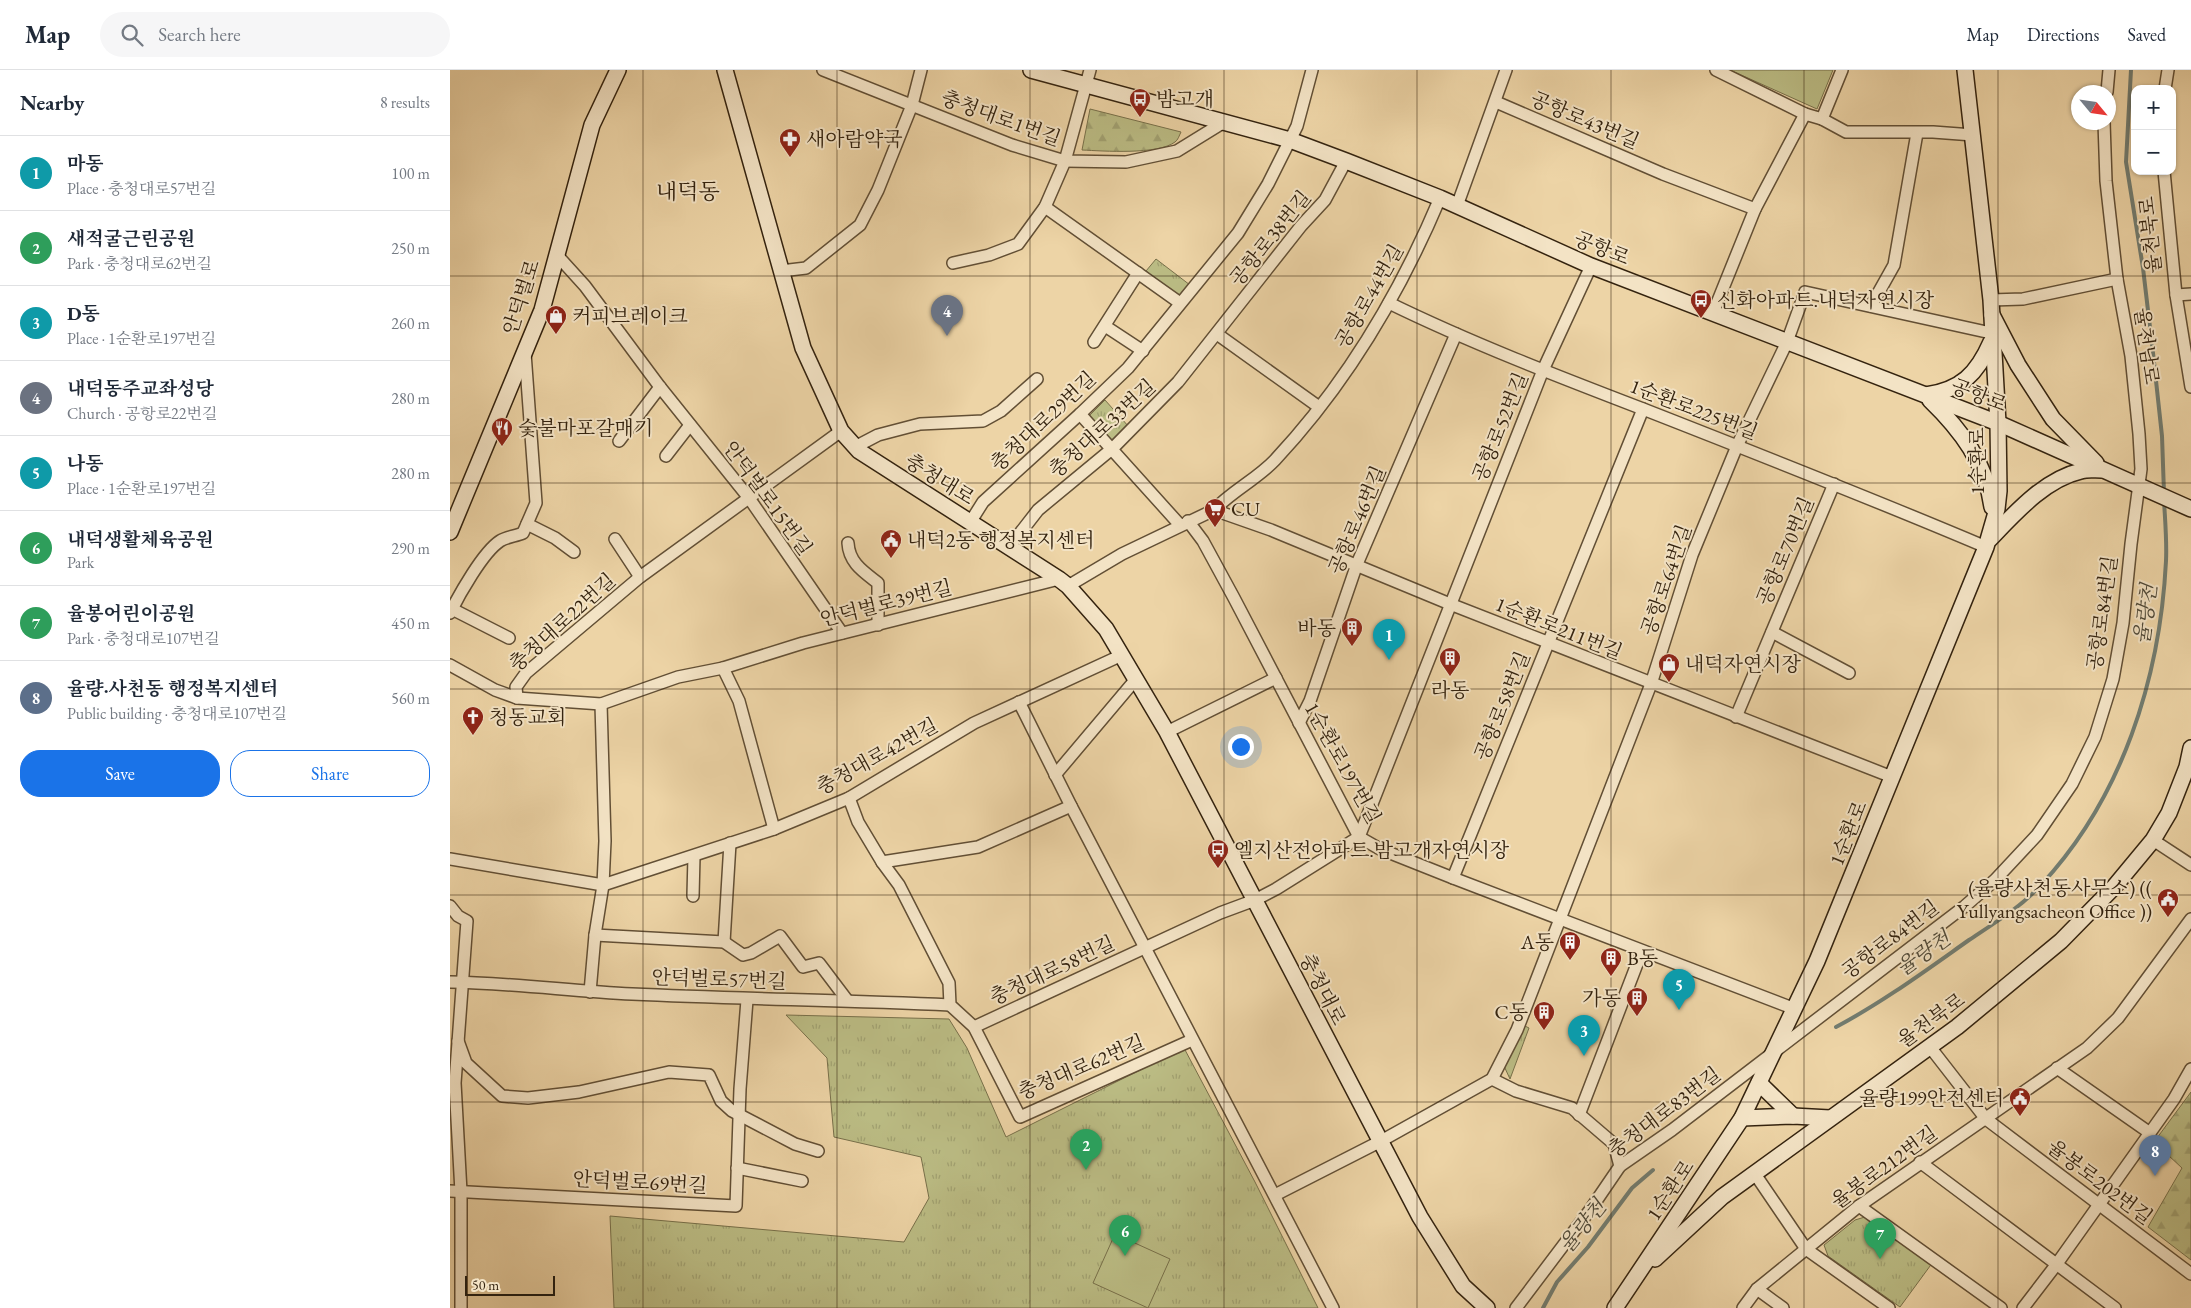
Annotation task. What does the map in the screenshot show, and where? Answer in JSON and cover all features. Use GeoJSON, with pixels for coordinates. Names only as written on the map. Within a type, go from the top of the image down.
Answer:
{"type":"FeatureCollection","features":[{"type":"Feature","properties":{"kind":"street","name":"안덕벌로"},"geometry":{"type":"LineString","coordinates":[[450,532],[542,310],[592,125],[614,74],[623,70]]}},
{"type":"Feature","properties":{"kind":"street","name":"충청대로"},"geometry":{"type":"LineString","coordinates":[[725,70],[804,348],[841,431],[855,446],[883,467],[971,521],[1064,582],[1106,629],[1167,732],[1420,1217],[1463,1286],[1488,1308]]}},
{"type":"Feature","properties":{"kind":"street","name":"충청대로1번길"},"geometry":{"type":"LineString","coordinates":[[823,70],[1012,145],[1065,161],[1126,162],[1177,151],[1224,122]]}},
{"type":"Feature","properties":{"kind":"street"},"geometry":{"type":"LineString","coordinates":[[781,271],[806,268],[860,225],[878,190],[912,105],[921,70]]}},
{"type":"Feature","properties":{"kind":"street","name":"공항로"},"geometry":{"type":"LineString","coordinates":[[1032,70],[1290,140],[1346,161],[1440,198],[1591,266],[1998,423],[2191,509]]}},
{"type":"Feature","properties":{"kind":"street"},"geometry":{"type":"LineString","coordinates":[[953,263],[989,255],[1018,244],[1045,207],[1065,161],[1090,70]]}},
{"type":"Feature","properties":{"kind":"street","name":"충청대로29번길"},"geometry":{"type":"LineString","coordinates":[[971,521],[983,502],[1128,368],[1238,233],[1268,184],[1297,126],[1312,70]]}},
{"type":"Feature","properties":{"kind":"street"},"geometry":{"type":"LineString","coordinates":[[1457,206],[1506,70]]}},
{"type":"Feature","properties":{"kind":"street"},"geometry":{"type":"LineString","coordinates":[[1716,70],[1805,114],[1822,118],[1846,132],[1933,132],[1973,135]]}},
{"type":"Feature","properties":{"kind":"street"},"geometry":{"type":"LineString","coordinates":[[1822,118],[1842,70]]}},
{"type":"Feature","properties":{"kind":"street","name":"1순환로"},"geometry":{"type":"LineString","coordinates":[[1615,1308],[1742,1118],[1760,1083],[1817,961],[1987,544],[1997,509],[1999,491],[1998,423],[1991,336],[1991,307],[1965,70]]}},
{"type":"Feature","properties":{"kind":"street"},"geometry":{"type":"LineString","coordinates":[[2108,85],[2109,70]]}},
{"type":"Feature","properties":{"kind":"street"},"geometry":{"type":"LineString","coordinates":[[2166,85],[2168,70]]}},
{"type":"Feature","properties":{"kind":"street","name":"공항로43번길"},"geometry":{"type":"LineString","coordinates":[[1496,102],[1658,172],[1755,209]]}},
{"type":"Feature","properties":{"kind":"street"},"geometry":{"type":"LineString","coordinates":[[1713,313],[1755,209],[1805,114]]}},
{"type":"Feature","properties":{"kind":"street","name":"율천남로"},"geometry":{"type":"LineString","coordinates":[[2104,130],[2106,181],[2117,279],[2131,356],[2144,488]]}},
{"type":"Feature","properties":{"kind":"street"},"geometry":{"type":"LineString","coordinates":[[1871,306],[1894,265],[1917,133]]}},
{"type":"Feature","properties":{"kind":"street","name":"공항로38번길"},"geometry":{"type":"LineString","coordinates":[[1217,334],[1301,226],[1325,200],[1346,161]]}},
{"type":"Feature","properties":{"kind":"street","name":"율천북로"},"geometry":{"type":"LineString","coordinates":[[2164,175],[2176,295],[2191,387]]}},
{"type":"Feature","properties":{"kind":"street","name":"공항로44번길"},"geometry":{"type":"LineString","coordinates":[[1214,510],[1224,499],[1274,461],[1352,364],[1417,253],[1440,198]]}},
{"type":"Feature","properties":{"kind":"street"},"geometry":{"type":"LineString","coordinates":[[1045,207],[1180,303]]}},
{"type":"Feature","properties":{"kind":"street","name":"안덕벌로15번길"},"geometry":{"type":"LineString","coordinates":[[556,254],[585,286],[660,387],[750,498],[842,633]]}},
{"type":"Feature","properties":{"kind":"street","name":"공항로52번길"},"geometry":{"type":"LineString","coordinates":[[1358,837],[1543,370],[1591,266]]}},
{"type":"Feature","properties":{"kind":"street"},"geometry":{"type":"LineString","coordinates":[[1094,342],[1138,273]]}},
{"type":"Feature","properties":{"kind":"street"},"geometry":{"type":"LineString","coordinates":[[2102,470],[2053,419],[2018,365],[1991,307],[2117,279]]}},
{"type":"Feature","properties":{"kind":"street"},"geometry":{"type":"LineString","coordinates":[[1787,342],[1805,292],[1871,306],[1991,336],[1974,372],[1951,389],[1941,393],[1924,395]]}},
{"type":"Feature","properties":{"kind":"street","name":"율천북로"},"geometry":{"type":"LineString","coordinates":[[2176,295],[2191,294]]}},
{"type":"Feature","properties":{"kind":"street","name":"1순환로225번길"},"geometry":{"type":"LineString","coordinates":[[1389,303],[1456,334],[1543,370],[1987,544]]}},
{"type":"Feature","properties":{"kind":"street"},"geometry":{"type":"LineString","coordinates":[[1105,326],[1143,350]]}},
{"type":"Feature","properties":{"kind":"street"},"geometry":{"type":"LineString","coordinates":[[1217,334],[1319,407]]}},
{"type":"Feature","properties":{"kind":"street","name":"충청대로33번길"},"geometry":{"type":"LineString","coordinates":[[1010,546],[1038,510],[1112,448],[1178,382],[1217,334]]}},
{"type":"Feature","properties":{"kind":"street","name":"공항로46번길"},"geometry":{"type":"LineString","coordinates":[[1299,723],[1310,701],[1357,564],[1456,334]]}},
{"type":"Feature","properties":{"kind":"street","name":"공항로64번길"},"geometry":{"type":"LineString","coordinates":[[1492,1079],[1517,1030],[1651,684],[1692,555],[1737,446],[1787,342]]}},
{"type":"Feature","properties":{"kind":"street"},"geometry":{"type":"LineString","coordinates":[[509,638],[452,605],[480,563],[500,541],[523,534],[536,503],[524,350]]}},
{"type":"Feature","properties":{"kind":"street"},"geometry":{"type":"LineString","coordinates":[[855,446],[878,435],[920,424],[983,421],[1001,411],[1037,379]]}},
{"type":"Feature","properties":{"kind":"street"},"geometry":{"type":"LineString","coordinates":[[619,441],[660,387]]}},
{"type":"Feature","properties":{"kind":"street"},"geometry":{"type":"LineString","coordinates":[[1924,395],[1954,425],[1980,464],[1990,493],[1992,509],[1987,544]]}},
{"type":"Feature","properties":{"kind":"street","name":"공항로58번길"},"geometry":{"type":"LineString","coordinates":[[1453,878],[1643,409]]}},
{"type":"Feature","properties":{"kind":"street","name":"1순환로197번길"},"geometry":{"type":"LineString","coordinates":[[1080,414],[1203,541],[1358,837],[1380,849],[1453,878],[1795,1009]]}},
{"type":"Feature","properties":{"kind":"street"},"geometry":{"type":"LineString","coordinates":[[666,456],[690,425]]}},
{"type":"Feature","properties":{"kind":"street","name":"충청대로22번길"},"geometry":{"type":"LineString","coordinates":[[518,698],[516,687],[526,673],[640,577],[841,431]]}},
{"type":"Feature","properties":{"kind":"street"},"geometry":{"type":"LineString","coordinates":[[1987,544],[2016,513],[2055,482],[2082,470],[2102,470]]}},
{"type":"Feature","properties":{"kind":"street","name":"공항로70번길"},"geometry":{"type":"LineString","coordinates":[[1736,717],[1834,484]]}},
{"type":"Feature","properties":{"kind":"street","name":"공항로84번길"},"geometry":{"type":"LineString","coordinates":[[1774,1052],[1965,906],[1995,880],[2037,835],[2072,784],[2095,737],[2113,680],[2123,624],[2131,544],[2144,488]]}},
{"type":"Feature","properties":{"kind":"street","name":"1순환로211번길"},"geometry":{"type":"LineString","coordinates":[[1214,510],[1271,530],[1651,684],[1892,777]]}},
{"type":"Feature","properties":{"kind":"street","name":"안덕벌로39번길"},"geometry":{"type":"LineString","coordinates":[[450,665],[495,690],[518,698],[601,704],[678,677],[723,668],[803,643],[1064,582],[1214,510]]}},
{"type":"Feature","properties":{"kind":"street"},"geometry":{"type":"LineString","coordinates":[[527,524],[555,538],[574,552]]}},
{"type":"Feature","properties":{"kind":"street","name":"충청대로22번길"},"geometry":{"type":"LineString","coordinates":[[615,539],[640,577]]}},
{"type":"Feature","properties":{"kind":"street"},"geometry":{"type":"LineString","coordinates":[[848,543],[849,552],[857,566],[878,584],[878,626]]}},
{"type":"Feature","properties":{"kind":"street","name":"공항로70번길"},"geometry":{"type":"LineString","coordinates":[[1772,632],[1849,673]]}},
{"type":"Feature","properties":{"kind":"street","name":"충청대로42번길"},"geometry":{"type":"LineString","coordinates":[[603,886],[774,829],[849,798],[974,723],[1122,656]]}},
{"type":"Feature","properties":{"kind":"street"},"geometry":{"type":"LineString","coordinates":[[723,668],[739,702],[774,829]]}},
{"type":"Feature","properties":{"kind":"street"},"geometry":{"type":"LineString","coordinates":[[1167,732],[1276,678]]}},
{"type":"Feature","properties":{"kind":"street"},"geometry":{"type":"LineString","coordinates":[[1055,775],[1136,679]]}},
{"type":"Feature","properties":{"kind":"street"},"geometry":{"type":"LineString","coordinates":[[882,862],[978,848],[1071,806],[1019,702]]}},
{"type":"Feature","properties":{"kind":"street"},"geometry":{"type":"LineString","coordinates":[[590,992],[595,935],[603,886],[604,820],[601,704]]}},
{"type":"Feature","properties":{"kind":"street","name":"율천북로"},"geometry":{"type":"LineString","coordinates":[[1637,1275],[1722,1197],[1930,1047],[2010,986],[2061,941],[2114,887],[2153,840],[2169,813],[2189,768],[2191,748]]}},
{"type":"Feature","properties":{"kind":"street"},"geometry":{"type":"LineString","coordinates":[[849,798],[858,822],[882,862],[899,885],[949,983],[950,1005]]}},
{"type":"Feature","properties":{"kind":"street","name":"충청대로58번길"},"geometry":{"type":"LineString","coordinates":[[1071,806],[1192,1040]]}},
{"type":"Feature","properties":{"kind":"street","name":"충청대로58번길"},"geometry":{"type":"LineString","coordinates":[[974,1027],[1220,913],[1256,900],[1358,837]]}},
{"type":"Feature","properties":{"kind":"street"},"geometry":{"type":"LineString","coordinates":[[2153,840],[2191,865]]}},
{"type":"Feature","properties":{"kind":"street"},"geometry":{"type":"LineString","coordinates":[[595,935],[724,942],[730,843]]}},
{"type":"Feature","properties":{"kind":"street"},"geometry":{"type":"LineString","coordinates":[[693,896],[694,856]]}},
{"type":"Feature","properties":{"kind":"street"},"geometry":{"type":"LineString","coordinates":[[450,859],[603,886]]}},
{"type":"Feature","properties":{"kind":"street"},"geometry":{"type":"LineString","coordinates":[[450,906],[458,916],[467,921],[456,982],[458,1041],[455,1083],[455,1192],[460,1308]]}},
{"type":"Feature","properties":{"kind":"street"},"geometry":{"type":"LineString","coordinates":[[1986,1119],[2087,1048],[2118,1018],[2191,919]]}},
{"type":"Feature","properties":{"kind":"street","name":"안덕벌로57번길"},"geometry":{"type":"LineString","coordinates":[[724,942],[743,955],[751,953],[780,936],[803,967],[819,963],[846,1000]]}},
{"type":"Feature","properties":{"kind":"street"},"geometry":{"type":"LineString","coordinates":[[1579,1115],[1642,951]]}},
{"type":"Feature","properties":{"kind":"street","name":"안덕벌로57번길"},"geometry":{"type":"LineString","coordinates":[[456,982],[590,992],[747,1000],[846,1000],[950,1005]]}},
{"type":"Feature","properties":{"kind":"street","name":"안덕벌로69번길"},"geometry":{"type":"LineString","coordinates":[[455,1192],[736,1206],[740,1089],[747,1000]]}},
{"type":"Feature","properties":{"kind":"street","name":"충청대로62번길"},"geometry":{"type":"LineString","coordinates":[[950,1005],[974,1027],[1020,1117],[1192,1040]]}},
{"type":"Feature","properties":{"kind":"street"},"geometry":{"type":"LineString","coordinates":[[1192,1040],[1333,1308]]}},
{"type":"Feature","properties":{"kind":"street"},"geometry":{"type":"LineString","coordinates":[[458,1041],[466,1063],[502,1096],[528,1098],[579,1092],[669,1072],[709,1075],[721,1101],[732,1111],[794,1144],[818,1151]]}},
{"type":"Feature","properties":{"kind":"street","name":"율봉로202번길"},"geometry":{"type":"LineString","coordinates":[[1930,1047],[1986,1119],[2191,1274]]}},
{"type":"Feature","properties":{"kind":"street","name":"충청대로83번길"},"geometry":{"type":"LineString","coordinates":[[1516,1308],[1590,1210],[1620,1166],[1672,1130],[1774,1052]]}},
{"type":"Feature","properties":{"kind":"street"},"geometry":{"type":"LineString","coordinates":[[2058,1068],[2150,1132]]}},
{"type":"Feature","properties":{"kind":"street"},"geometry":{"type":"LineString","coordinates":[[2024,1308],[2174,1099],[2191,1068]]}},
{"type":"Feature","properties":{"kind":"street"},"geometry":{"type":"LineString","coordinates":[[1274,1194],[1381,1141],[1492,1079],[1516,1091],[1572,1108],[1614,1144],[1620,1166]]}},
{"type":"Feature","properties":{"kind":"street"},"geometry":{"type":"LineString","coordinates":[[1760,1083],[1793,1116]]}},
{"type":"Feature","properties":{"kind":"street"},"geometry":{"type":"LineString","coordinates":[[1742,1118],[1793,1116],[1830,1118]]}},
{"type":"Feature","properties":{"kind":"street","name":"율봉로212번길"},"geometry":{"type":"LineString","coordinates":[[1806,1249],[1859,1206],[1920,1162],[1986,1119]]}},
{"type":"Feature","properties":{"kind":"street"},"geometry":{"type":"LineString","coordinates":[[1920,1162],[2113,1307]]}},
{"type":"Feature","properties":{"kind":"street"},"geometry":{"type":"LineString","coordinates":[[737,1168],[802,1181]]}},
{"type":"Feature","properties":{"kind":"street"},"geometry":{"type":"LineString","coordinates":[[1755,1174],[1806,1249],[1889,1308]]}},
{"type":"Feature","properties":{"kind":"street"},"geometry":{"type":"LineString","coordinates":[[1859,1206],[2002,1308]]}},
{"type":"Feature","properties":{"kind":"street"},"geometry":{"type":"LineString","coordinates":[[1743,1308],[1757,1289],[1806,1249]]}},
{"type":"Feature","properties":{"kind":"street"},"geometry":{"type":"LineString","coordinates":[[1757,1289],[1783,1308]]}},
{"type":"Feature","properties":{"kind":"green space"},"geometry":{"type":"Polygon","coordinates":[[[1730,70],[1833,70],[1817,109],[1730,70]]]}},
{"type":"Feature","properties":{"kind":"green space"},"geometry":{"type":"Polygon","coordinates":[[[1090,109],[1181,132],[1175,142],[1156,149],[1144,151],[1082,150],[1090,109]]]}},
{"type":"Feature","properties":{"kind":"green space"},"geometry":{"type":"Polygon","coordinates":[[[1156,259],[1190,285],[1180,298],[1146,271],[1156,259]]]}},
{"type":"Feature","properties":{"kind":"green space"},"geometry":{"type":"Polygon","coordinates":[[[1105,400],[1129,427],[1113,444],[1089,416],[1105,400]]]}},
{"type":"Feature","properties":{"kind":"green space"},"geometry":{"type":"Polygon","coordinates":[[[786,1015],[949,1019],[967,1048],[1006,1137],[1184,1048],[1255,1182],[1318,1308],[614,1308],[610,1216],[904,1242],[929,1198],[921,1157],[834,1137],[827,1058],[786,1015]]]}},
{"type":"Feature","properties":{"kind":"green space"},"geometry":{"type":"Polygon","coordinates":[[[1521,1024],[1529,1028],[1510,1079],[1504,1066],[1521,1024]]]}},
{"type":"Feature","properties":{"kind":"green space"},"geometry":{"type":"Polygon","coordinates":[[[2191,1092],[2191,1260],[2148,1227],[2182,1168],[2154,1142],[2191,1092]]]}},
{"type":"Feature","properties":{"kind":"green space"},"geometry":{"type":"Polygon","coordinates":[[[1868,1216],[1933,1262],[1900,1307],[1828,1256],[1824,1245],[1855,1220],[1868,1216]]]}},
{"type":"Feature","properties":{"kind":"green space"},"geometry":{"type":"Polygon","coordinates":[[[1115,1234],[1170,1259],[1148,1308],[1093,1283],[1115,1234]]]}},
{"type":"Feature","properties":{"kind":"waterway","name":"율량천"},"geometry":{"type":"LineString","coordinates":[[2131,70],[2126,162],[2143,268],[2153,353],[2162,436],[2164,493]]}},
{"type":"Feature","properties":{"kind":"waterway","name":"율량천"},"geometry":{"type":"LineString","coordinates":[[1836,1027],[1904,986],[2025,901],[2069,851],[2094,814],[2115,775],[2132,735],[2155,649],[2166,561],[2164,500]]}},
{"type":"Feature","properties":{"kind":"waterway","name":"율량천"},"geometry":{"type":"LineString","coordinates":[[1543,1308],[1557,1282],[1588,1247],[1632,1188],[1653,1170]]}},
{"type":"Feature","properties":{"kind":"place","name":"밤고개"},"geometry":{"type":"Point","coordinates":[1140,118]}},
{"type":"Feature","properties":{"kind":"place","name":"새아람약국"},"geometry":{"type":"Point","coordinates":[790,158]}},
{"type":"Feature","properties":{"kind":"place","name":"신화아파트.내덕자연시장"},"geometry":{"type":"Point","coordinates":[1701,319]}},
{"type":"Feature","properties":{"kind":"place","name":"커피브레이크"},"geometry":{"type":"Point","coordinates":[556,335]}},
{"type":"Feature","properties":{"kind":"place","name":"내덕동주교좌성당"},"geometry":{"type":"Point","coordinates":[947,336]}},
{"type":"Feature","properties":{"kind":"place","name":"숯불마포갈매기"},"geometry":{"type":"Point","coordinates":[502,447]}},
{"type":"Feature","properties":{"kind":"place","name":"CU"},"geometry":{"type":"Point","coordinates":[1215,528]}},
{"type":"Feature","properties":{"kind":"place","name":"내덕2동 행정복지센터"},"geometry":{"type":"Point","coordinates":[891,559]}},
{"type":"Feature","properties":{"kind":"place","name":"바동"},"geometry":{"type":"Point","coordinates":[1352,647]}},
{"type":"Feature","properties":{"kind":"place","name":"마동"},"geometry":{"type":"Point","coordinates":[1389,660]}},
{"type":"Feature","properties":{"kind":"place","name":"라동"},"geometry":{"type":"Point","coordinates":[1450,677]}},
{"type":"Feature","properties":{"kind":"place","name":"내덕자연시장"},"geometry":{"type":"Point","coordinates":[1669,683]}},
{"type":"Feature","properties":{"kind":"place","name":"청동교회"},"geometry":{"type":"Point","coordinates":[473,736]}},
{"type":"Feature","properties":{"kind":"place","name":"엘지산전아파트.밤고개자연시장"},"geometry":{"type":"Point","coordinates":[1218,869]}},
{"type":"Feature","properties":{"kind":"place","name":"(율량사천동사무소) (( Yullyangsacheon Office ))"},"geometry":{"type":"Point","coordinates":[2168,918]}},
{"type":"Feature","properties":{"kind":"place","name":"A동"},"geometry":{"type":"Point","coordinates":[1570,961]}},
{"type":"Feature","properties":{"kind":"place","name":"B동"},"geometry":{"type":"Point","coordinates":[1611,977]}},
{"type":"Feature","properties":{"kind":"place","name":"나동"},"geometry":{"type":"Point","coordinates":[1679,1010]}},
{"type":"Feature","properties":{"kind":"place","name":"가동"},"geometry":{"type":"Point","coordinates":[1637,1017]}},
{"type":"Feature","properties":{"kind":"place","name":"C동"},"geometry":{"type":"Point","coordinates":[1544,1031]}},
{"type":"Feature","properties":{"kind":"place","name":"D동"},"geometry":{"type":"Point","coordinates":[1584,1056]}},
{"type":"Feature","properties":{"kind":"place","name":"율량199안전센터"},"geometry":{"type":"Point","coordinates":[2020,1117]}},
{"type":"Feature","properties":{"kind":"place","name":"새적굴근린공원"},"geometry":{"type":"Point","coordinates":[1086,1170]}},
{"type":"Feature","properties":{"kind":"place","name":"율량·사천동 행정복지센터"},"geometry":{"type":"Point","coordinates":[2155,1176]}},
{"type":"Feature","properties":{"kind":"place","name":"내덕생활체육공원"},"geometry":{"type":"Point","coordinates":[1125,1256]}},
{"type":"Feature","properties":{"kind":"place","name":"율봉어린이공원"},"geometry":{"type":"Point","coordinates":[1880,1259]}},
{"type":"Feature","properties":{"kind":"district","name":"내덕동"},"geometry":{"type":"Point","coordinates":[688,191]}}]}
